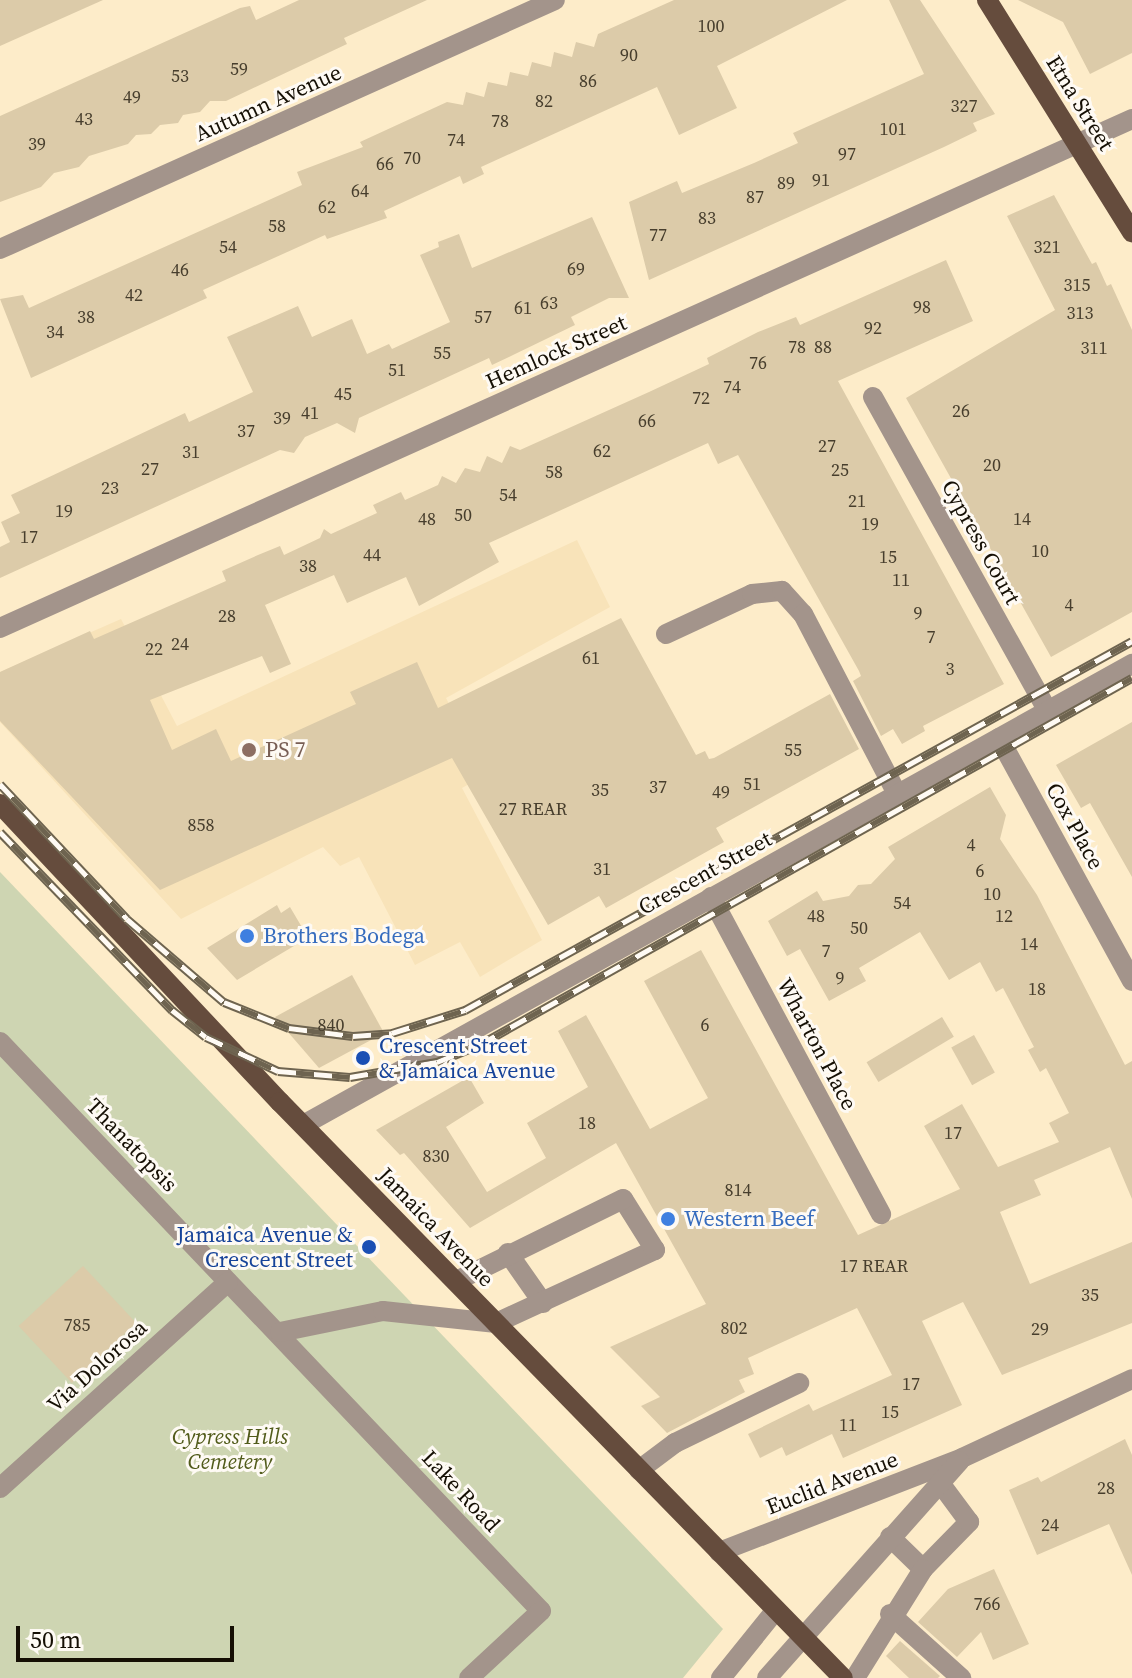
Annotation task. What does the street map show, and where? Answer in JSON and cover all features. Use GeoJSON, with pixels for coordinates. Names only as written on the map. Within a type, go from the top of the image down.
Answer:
{"type":"FeatureCollection","features":[{"type":"Feature","properties":{"kind":"main road","name":"Etna Street"},"geometry":{"type":"LineString","coordinates":[[987,0],[1132,232]]}},
{"type":"Feature","properties":{"kind":"main road","name":"Jamaica Avenue"},"geometry":{"type":"LineString","coordinates":[[0,804],[303,1125],[843,1678]]}},
{"type":"Feature","properties":{"kind":"street","name":"Autumn Avenue"},"geometry":{"type":"LineString","coordinates":[[0,249],[555,0]]}},
{"type":"Feature","properties":{"kind":"street","name":"Hemlock Street"},"geometry":{"type":"LineString","coordinates":[[0,628],[1132,119]]}},
{"type":"Feature","properties":{"kind":"street","name":"Cypress Court"},"geometry":{"type":"LineString","coordinates":[[873,397],[1047,710]]}},
{"type":"Feature","properties":{"kind":"street"},"geometry":{"type":"LineString","coordinates":[[666,634],[752,594],[782,591],[803,614],[897,794]]}},
{"type":"Feature","properties":{"kind":"street","name":"Crescent Street"},"geometry":{"type":"LineString","coordinates":[[303,1125],[1132,664]]}},
{"type":"Feature","properties":{"kind":"street","name":"Cox Place"},"geometry":{"type":"LineString","coordinates":[[999,738],[1132,981]]}},
{"type":"Feature","properties":{"kind":"street","name":"Wharton Place"},"geometry":{"type":"LineString","coordinates":[[711,897],[881,1214]]}},
{"type":"Feature","properties":{"kind":"street","name":"Thanatopsis"},"geometry":{"type":"LineString","coordinates":[[0,1042],[228,1282],[280,1332]]}},
{"type":"Feature","properties":{"kind":"street"},"geometry":{"type":"LineString","coordinates":[[280,1332],[340,1316],[383,1311],[496,1323],[655,1250],[623,1199],[456,1281]]}},
{"type":"Feature","properties":{"kind":"street"},"geometry":{"type":"LineString","coordinates":[[508,1253],[543,1303]]}},
{"type":"Feature","properties":{"kind":"street","name":"Via Dolorosa"},"geometry":{"type":"LineString","coordinates":[[0,1488],[228,1282]]}},
{"type":"Feature","properties":{"kind":"street","name":"Lake Road"},"geometry":{"type":"LineString","coordinates":[[280,1332],[541,1611],[469,1678]]}},
{"type":"Feature","properties":{"kind":"street","name":"Euclid Avenue"},"geometry":{"type":"LineString","coordinates":[[719,1552],[962,1458],[1132,1379]]}},
{"type":"Feature","properties":{"kind":"street"},"geometry":{"type":"LineString","coordinates":[[639,1470],[675,1443],[799,1383]]}},
{"type":"Feature","properties":{"kind":"street","name":"Euclid Avenue"},"geometry":{"type":"LineString","coordinates":[[767,1678],[962,1458]]}},
{"type":"Feature","properties":{"kind":"street"},"geometry":{"type":"LineString","coordinates":[[855,1678],[890,1614],[923,1569],[969,1522],[940,1483]]}},
{"type":"Feature","properties":{"kind":"street"},"geometry":{"type":"LineString","coordinates":[[890,1537],[923,1569]]}},
{"type":"Feature","properties":{"kind":"street"},"geometry":{"type":"LineString","coordinates":[[721,1678],[775,1611]]}},
{"type":"Feature","properties":{"kind":"street"},"geometry":{"type":"LineString","coordinates":[[890,1614],[961,1678]]}},
{"type":"Feature","properties":{"kind":"shaded area","name":"PS 7"},"geometry":{"type":"Polygon","coordinates":[[[577,540],[610,607],[446,698],[485,775],[462,788],[542,940],[480,977],[460,942],[415,965],[359,857],[340,866],[323,847],[181,919],[0,722],[0,672],[121,619],[177,726],[577,540]]]}},
{"type":"Feature","properties":{"kind":"green space","name":"Cypress Hills Cemetery"},"geometry":{"type":"Polygon","coordinates":[[[0,872],[723,1629],[683,1678],[0,1678],[0,872]]]}},
{"type":"Feature","properties":{"kind":"building"},"geometry":{"type":"Polygon","coordinates":[[[0,0],[103,0],[0,46],[0,0]]]}},
{"type":"Feature","properties":{"kind":"building"},"geometry":{"type":"Polygon","coordinates":[[[299,0],[427,0],[344,38],[347,44],[226,101],[210,101],[200,112],[183,115],[178,123],[160,125],[151,134],[136,135],[128,144],[89,156],[79,167],[54,173],[41,187],[0,202],[0,116],[240,8],[250,6],[256,20],[299,0]]]}},
{"type":"Feature","properties":{"kind":"building"},"geometry":{"type":"Polygon","coordinates":[[[674,0],[847,0],[717,66],[737,108],[679,135],[657,87],[481,167],[484,174],[463,184],[460,176],[384,211],[387,218],[327,239],[325,235],[203,290],[207,298],[31,378],[0,299],[23,295],[29,308],[302,185],[297,172],[363,147],[360,142],[447,102],[463,105],[466,92],[484,97],[488,82],[507,86],[510,72],[528,76],[532,62],[551,67],[554,52],[572,57],[576,42],[594,47],[598,34],[674,0]]]}},
{"type":"Feature","properties":{"kind":"building"},"geometry":{"type":"Polygon","coordinates":[[[889,0],[920,0],[995,114],[973,123],[977,131],[944,147],[649,280],[629,202],[677,181],[682,193],[754,163],[798,143],[793,133],[924,74],[889,0]]]}},
{"type":"Feature","properties":{"kind":"building"},"geometry":{"type":"Polygon","coordinates":[[[1018,0],[1132,0],[1132,53],[1090,74],[1063,22],[1018,0]]]}},
{"type":"Feature","properties":{"kind":"building"},"geometry":{"type":"Polygon","coordinates":[[[1054,195],[1092,264],[1096,262],[1107,286],[1111,284],[1132,330],[1132,612],[1051,657],[906,398],[1055,310],[1007,216],[1054,195]]]}},
{"type":"Feature","properties":{"kind":"building"},"geometry":{"type":"Polygon","coordinates":[[[592,217],[629,298],[609,298],[571,317],[575,325],[513,355],[492,365],[489,358],[359,418],[355,433],[337,423],[305,437],[294,453],[280,450],[0,578],[0,547],[10,542],[1,522],[20,513],[11,495],[185,413],[189,422],[253,392],[227,337],[298,306],[312,337],[352,319],[367,354],[389,344],[392,349],[450,322],[420,255],[439,247],[438,242],[459,234],[472,268],[592,217]]]}},
{"type":"Feature","properties":{"kind":"building"},"geometry":{"type":"Polygon","coordinates":[[[946,260],[973,321],[838,381],[1004,684],[923,726],[925,731],[902,744],[893,729],[881,736],[853,681],[861,676],[859,671],[738,455],[718,464],[708,443],[489,543],[499,562],[419,606],[406,577],[347,603],[334,575],[265,605],[291,664],[270,673],[262,656],[150,700],[172,750],[216,729],[231,761],[356,704],[350,692],[417,662],[438,708],[621,618],[696,755],[705,751],[709,759],[714,758],[830,694],[859,749],[716,828],[724,842],[606,908],[599,896],[548,925],[452,758],[160,890],[0,721],[0,672],[90,631],[94,639],[226,581],[222,571],[258,555],[280,546],[284,555],[320,538],[324,529],[331,534],[377,513],[373,505],[401,492],[405,500],[438,485],[442,476],[456,483],[465,468],[480,472],[487,456],[502,463],[510,446],[520,450],[649,392],[709,364],[707,358],[758,332],[796,317],[800,325],[946,260]]]}},
{"type":"Feature","properties":{"kind":"building"},"geometry":{"type":"Polygon","coordinates":[[[1132,722],[1132,877],[1090,803],[1081,808],[1056,765],[1132,722]]]}},
{"type":"Feature","properties":{"kind":"building"},"geometry":{"type":"Polygon","coordinates":[[[990,787],[1006,815],[1000,839],[1037,895],[1125,1065],[1132,1061],[1132,1199],[1110,1147],[1034,1180],[1041,1195],[1000,1212],[1030,1284],[1132,1242],[1132,1323],[1002,1375],[963,1302],[922,1321],[962,1405],[843,1458],[832,1434],[786,1456],[782,1447],[760,1458],[748,1434],[809,1404],[813,1411],[892,1375],[857,1308],[748,1358],[754,1374],[739,1380],[745,1392],[667,1433],[641,1406],[660,1397],[610,1347],[706,1304],[616,1143],[470,1228],[404,1153],[400,1155],[376,1130],[469,1077],[484,1103],[446,1127],[487,1192],[546,1158],[527,1123],[588,1087],[558,1031],[586,1015],[650,1129],[708,1098],[644,981],[701,950],[858,1235],[960,1189],[924,1126],[962,1104],[998,1167],[1059,1142],[1049,1123],[1069,1113],[1046,1068],[1040,1072],[1028,1050],[1034,1047],[1003,988],[996,992],[980,962],[949,980],[920,932],[859,968],[866,981],[829,1001],[800,949],[787,956],[768,921],[817,891],[823,901],[849,896],[858,885],[871,884],[895,859],[888,847],[990,787]]]}},
{"type":"Feature","properties":{"kind":"building"},"geometry":{"type":"Polygon","coordinates":[[[277,905],[281,913],[290,907],[303,929],[294,934],[299,943],[237,980],[207,948],[277,905]]]}},
{"type":"Feature","properties":{"kind":"building"},"geometry":{"type":"Polygon","coordinates":[[[352,975],[384,1033],[319,1068],[275,1017],[352,975]]]}},
{"type":"Feature","properties":{"kind":"building"},"geometry":{"type":"Polygon","coordinates":[[[942,1017],[954,1037],[878,1082],[867,1062],[942,1017]]]}},
{"type":"Feature","properties":{"kind":"building"},"geometry":{"type":"Polygon","coordinates":[[[974,1035],[995,1073],[972,1085],[951,1048],[974,1035]]]}},
{"type":"Feature","properties":{"kind":"building"},"geometry":{"type":"Polygon","coordinates":[[[83,1266],[136,1323],[72,1383],[19,1326],[83,1266]]]}},
{"type":"Feature","properties":{"kind":"building"},"geometry":{"type":"Polygon","coordinates":[[[1125,1439],[1132,1455],[1132,1575],[1109,1524],[1037,1555],[1009,1490],[1038,1477],[1041,1482],[1125,1439]]]}},
{"type":"Feature","properties":{"kind":"building"},"geometry":{"type":"Polygon","coordinates":[[[994,1569],[1029,1644],[993,1660],[981,1632],[957,1657],[918,1622],[948,1589],[994,1569]]]}},
{"type":"Feature","properties":{"kind":"building"},"geometry":{"type":"Polygon","coordinates":[[[900,1641],[940,1676],[909,1678],[886,1656],[900,1641]]]}},
{"type":"Feature","properties":{"kind":"railway"},"geometry":{"type":"LineString","coordinates":[[0,784],[127,919],[224,1002],[289,1028],[353,1036],[392,1033],[465,1010],[1132,641]]}},
{"type":"Feature","properties":{"kind":"railway"},"geometry":{"type":"LineString","coordinates":[[0,832],[172,1010],[206,1037],[278,1071],[350,1077],[437,1062],[479,1045],[1132,678]]}},
{"type":"Feature","properties":{"kind":"place","name":"PS 7"},"geometry":{"type":"Point","coordinates":[249,750]}},
{"type":"Feature","properties":{"kind":"place","name":"Brothers Bodega"},"geometry":{"type":"Point","coordinates":[247,936]}},
{"type":"Feature","properties":{"kind":"place","name":"Crescent Street & Jamaica Avenue"},"geometry":{"type":"Point","coordinates":[363,1058]}},
{"type":"Feature","properties":{"kind":"place","name":"Western Beef"},"geometry":{"type":"Point","coordinates":[668,1219]}},
{"type":"Feature","properties":{"kind":"place","name":"Jamaica Avenue & Crescent Street"},"geometry":{"type":"Point","coordinates":[369,1247]}}]}
